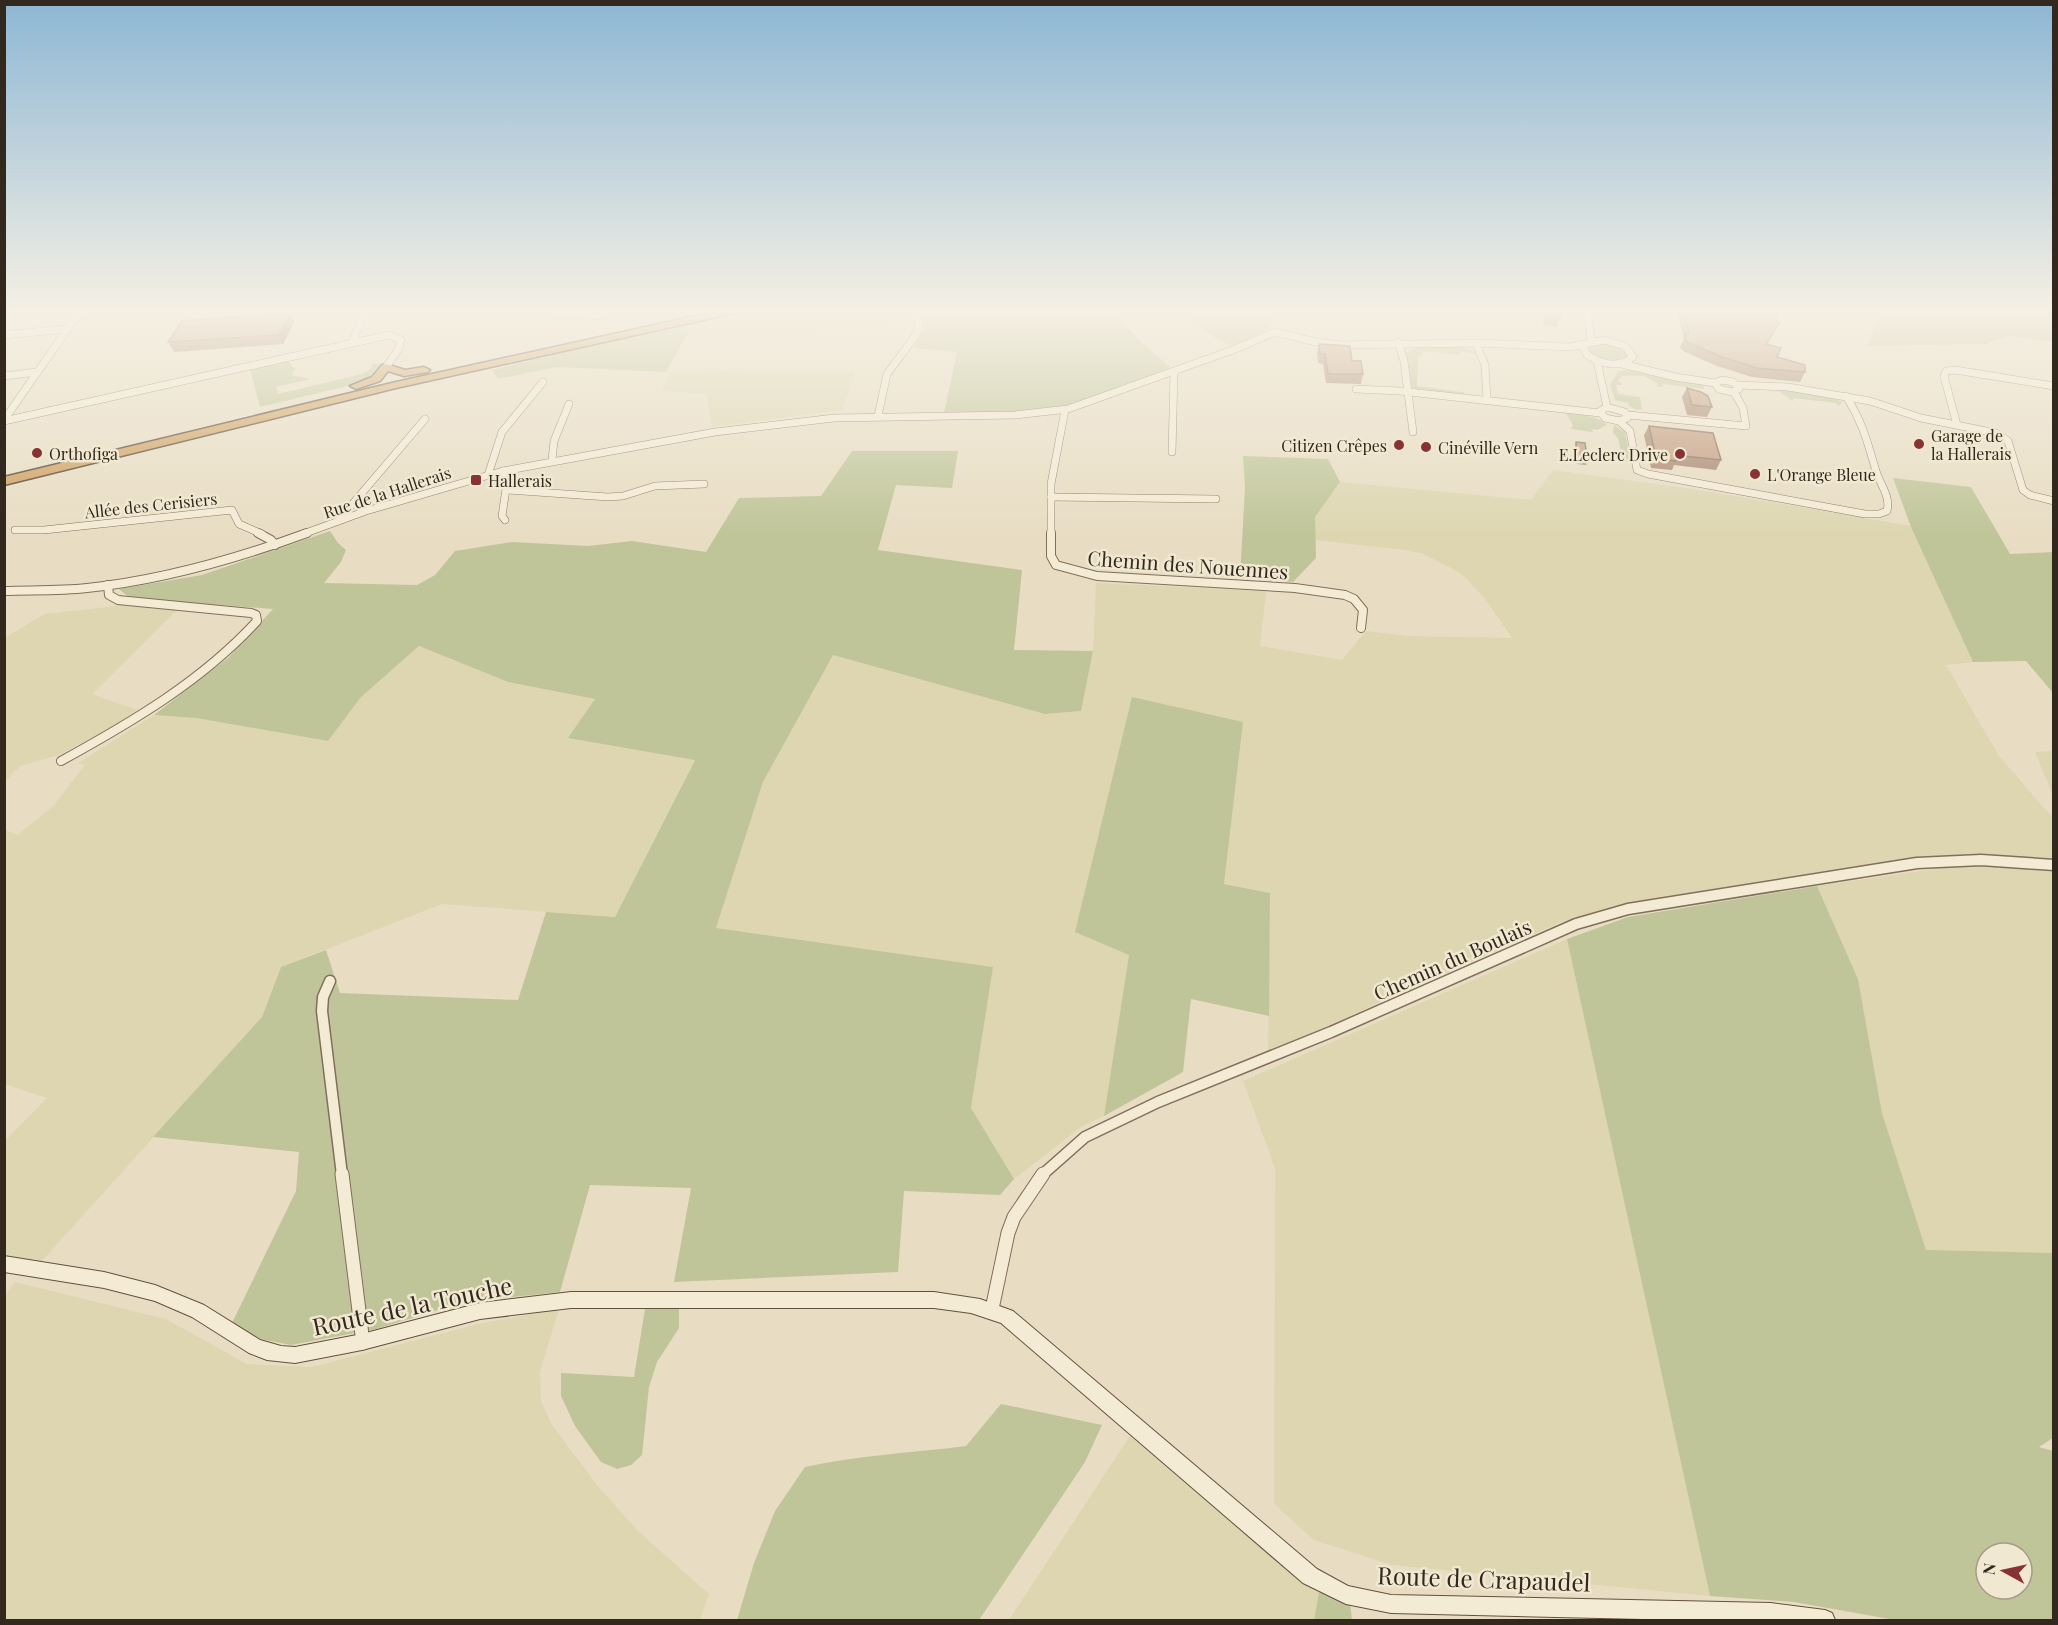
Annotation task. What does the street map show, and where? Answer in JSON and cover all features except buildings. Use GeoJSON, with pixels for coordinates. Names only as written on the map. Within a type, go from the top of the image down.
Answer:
{"type":"FeatureCollection","features":[{"type":"Feature","properties":{"kind":"highway"},"geometry":{"type":"LineString","coordinates":[[238,417],[360,385]]}},
{"type":"Feature","properties":{"kind":"highway"},"geometry":{"type":"LineString","coordinates":[[4,475],[377,385]]}},
{"type":"Feature","properties":{"kind":"highway"},"geometry":{"type":"LineString","coordinates":[[4,481],[401,385]]}},
{"type":"Feature","properties":{"kind":"street"},"geometry":{"type":"LineString","coordinates":[[4,420],[28,385]]}},
{"type":"Feature","properties":{"kind":"street"},"geometry":{"type":"LineString","coordinates":[[4,420],[157,385]]}},
{"type":"Feature","properties":{"kind":"street"},"geometry":{"type":"LineString","coordinates":[[488,475],[502,432],[541,385]]}},
{"type":"Feature","properties":{"kind":"street"},"geometry":{"type":"LineString","coordinates":[[878,416],[885,385]]}},
{"type":"Feature","properties":{"kind":"street","name":"Rue de la Hallerais"},"geometry":{"type":"LineString","coordinates":[[4,591],[108,585],[200,568],[275,545],[338,521],[488,475],[552,460],[764,424],[878,416],[1015,415],[1065,410],[1138,385]]}},
{"type":"Feature","properties":{"kind":"street"},"geometry":{"type":"LineString","coordinates":[[1171,385],[1172,452]]}},
{"type":"Feature","properties":{"kind":"street"},"geometry":{"type":"LineString","coordinates":[[1407,385],[1413,432]]}},
{"type":"Feature","properties":{"kind":"street"},"geometry":{"type":"LineString","coordinates":[[1486,385],[1487,400]]}},
{"type":"Feature","properties":{"kind":"street"},"geometry":{"type":"LineString","coordinates":[[1602,385],[1607,407]]}},
{"type":"Feature","properties":{"kind":"street"},"geometry":{"type":"LineString","coordinates":[[1717,385],[1722,390],[1759,385]]}},
{"type":"Feature","properties":{"kind":"street"},"geometry":{"type":"LineString","coordinates":[[1600,412],[1602,408],[1607,407],[1620,409],[1628,416],[1746,426],[1747,419],[1742,404],[1736,388],[1732,385]]}},
{"type":"Feature","properties":{"kind":"street"},"geometry":{"type":"LineString","coordinates":[[1771,385],[1846,396],[1883,404],[1921,418],[1996,433],[2008,441],[2023,490],[2030,495],[2054,501]]}},
{"type":"Feature","properties":{"kind":"street"},"geometry":{"type":"LineString","coordinates":[[1946,385],[1957,425]]}},
{"type":"Feature","properties":{"kind":"street"},"geometry":{"type":"LineString","coordinates":[[1356,389],[1408,392],[1600,412],[1605,417],[1619,421],[1630,431],[1637,470],[1647,475],[1718,485],[1730,489],[1880,514],[1887,511],[1889,503],[1876,472],[1869,441],[1857,412],[1846,396]]}},
{"type":"Feature","properties":{"kind":"street"},"geometry":{"type":"LineString","coordinates":[[552,460],[554,441],[569,404]]}},
{"type":"Feature","properties":{"kind":"street","name":"Chemin des Nouennes"},"geometry":{"type":"LineString","coordinates":[[1065,410],[1051,484],[1051,556],[1056,565],[1097,576],[1295,588],[1345,595],[1354,599],[1363,610],[1361,628]]}},
{"type":"Feature","properties":{"kind":"street"},"geometry":{"type":"LineString","coordinates":[[1619,421],[1628,416]]}},
{"type":"Feature","properties":{"kind":"street"},"geometry":{"type":"LineString","coordinates":[[338,521],[425,419]]}},
{"type":"Feature","properties":{"kind":"street"},"geometry":{"type":"LineString","coordinates":[[503,471],[506,489],[502,516],[505,520]]}},
{"type":"Feature","properties":{"kind":"street"},"geometry":{"type":"LineString","coordinates":[[506,489],[608,497],[623,496],[655,486],[704,484]]}},
{"type":"Feature","properties":{"kind":"street"},"geometry":{"type":"LineString","coordinates":[[1051,496],[1216,499]]}},
{"type":"Feature","properties":{"kind":"street","name":"Allée des Cerisiers"},"geometry":{"type":"LineString","coordinates":[[15,530],[44,530],[232,510],[235,519],[242,526],[270,538],[275,545]]}},
{"type":"Feature","properties":{"kind":"street"},"geometry":{"type":"LineString","coordinates":[[61,761],[116,732],[176,690],[223,656],[258,621],[256,615],[251,613],[118,600],[109,595],[106,588],[108,585]]}},
{"type":"Feature","properties":{"kind":"street","name":"Chemin du Boulais"},"geometry":{"type":"LineString","coordinates":[[992,1309],[1008,1233],[1014,1217],[1031,1189],[1049,1167],[1085,1137],[1158,1102],[1331,1032],[1576,924],[1628,909],[1917,863],[1982,860],[2054,865]]}},
{"type":"Feature","properties":{"kind":"street"},"geometry":{"type":"LineString","coordinates":[[330,981],[323,997],[322,1011],[363,1343]]}},
{"type":"Feature","properties":{"kind":"street","name":"Route de la Touche"},"geometry":{"type":"LineString","coordinates":[[4,1264],[137,1288],[171,1298],[198,1311],[237,1339],[268,1353],[295,1355],[363,1343],[467,1314],[518,1305],[571,1300],[934,1300],[959,1302],[992,1309]]}},
{"type":"Feature","properties":{"kind":"street","name":"Route de Crapaudel"},"geometry":{"type":"LineString","coordinates":[[992,1309],[1007,1317],[1310,1576],[1346,1595],[1390,1604],[1771,1613],[1825,1620]]}},
{"type":"Feature","properties":{"kind":"shaded area"},"geometry":{"type":"Polygon","coordinates":[[[665,385],[851,385],[842,410],[712,427],[706,394],[662,391],[665,385]]]}},
{"type":"Feature","properties":{"kind":"shaded area"},"geometry":{"type":"Polygon","coordinates":[[[1553,470],[1700,490],[1911,526],[1973,662],[1946,665],[1999,756],[2053,818],[2053,860],[1976,854],[1905,859],[1732,889],[1627,903],[1559,923],[1268,1052],[1270,893],[1224,884],[1243,722],[1129,955],[1104,1116],[1081,1127],[1014,1179],[971,1108],[993,967],[716,928],[763,782],[833,655],[1045,714],[1081,711],[1093,650],[1096,583],[1266,591],[1260,646],[1342,660],[1366,631],[1408,636],[1512,638],[1486,600],[1464,576],[1451,568],[1423,554],[1405,550],[1314,540],[1315,517],[1340,482],[1531,500],[1553,470]]]}},
{"type":"Feature","properties":{"kind":"shaded area"},"geometry":{"type":"Polygon","coordinates":[[[123,602],[178,609],[92,694],[137,710],[111,728],[59,755],[20,766],[5,781],[4,638],[45,614],[116,606],[123,602]]]}},
{"type":"Feature","properties":{"kind":"shaded area"},"geometry":{"type":"Polygon","coordinates":[[[419,646],[508,682],[596,699],[569,738],[695,759],[615,917],[442,904],[281,967],[262,1017],[41,1262],[5,1255],[4,1142],[47,1098],[5,1084],[5,830],[18,835],[54,805],[85,765],[78,763],[154,715],[196,718],[328,741],[361,697],[419,646]]]}},
{"type":"Feature","properties":{"kind":"shaded area"},"geometry":{"type":"Polygon","coordinates":[[[2054,751],[2053,796],[2035,752],[2054,751]]]}},
{"type":"Feature","properties":{"kind":"shaded area"},"geometry":{"type":"Polygon","coordinates":[[[1956,866],[2021,868],[2053,872],[2053,1253],[1926,1251],[1882,1113],[1858,979],[1817,886],[1956,866]]]}},
{"type":"Feature","properties":{"kind":"shaded area"},"geometry":{"type":"Polygon","coordinates":[[[1567,939],[1710,1596],[1392,1565],[1314,1540],[1274,1504],[1275,1168],[1243,1081],[1567,939]]]}},
{"type":"Feature","properties":{"kind":"shaded area"},"geometry":{"type":"Polygon","coordinates":[[[15,1282],[166,1319],[247,1364],[312,1367],[478,1324],[559,1309],[540,1372],[541,1401],[552,1425],[597,1485],[639,1532],[709,1594],[700,1620],[5,1620],[4,1297],[15,1282]]]}},
{"type":"Feature","properties":{"kind":"shaded area"},"geometry":{"type":"Polygon","coordinates":[[[1130,1436],[1319,1592],[1314,1620],[1009,1620],[1130,1436]]]}},
{"type":"Feature","properties":{"kind":"green space"},"geometry":{"type":"Polygon","coordinates":[[[254,385],[285,385],[276,387],[278,394],[316,385],[352,385],[260,407],[254,385]]]}},
{"type":"Feature","properties":{"kind":"green space"},"geometry":{"type":"Polygon","coordinates":[[[950,385],[1129,385],[1083,402],[1058,408],[1022,412],[944,413],[950,385]]]}},
{"type":"Feature","properties":{"kind":"green space"},"geometry":{"type":"Polygon","coordinates":[[[1411,385],[1417,385],[1464,392],[1463,396],[1412,388],[1411,385]]]}},
{"type":"Feature","properties":{"kind":"green space"},"geometry":{"type":"Polygon","coordinates":[[[1610,385],[1622,385],[1616,385],[1618,394],[1640,397],[1642,409],[1636,410],[1628,405],[1629,403],[1615,400],[1610,385]]]}},
{"type":"Feature","properties":{"kind":"green space"},"geometry":{"type":"Polygon","coordinates":[[[1670,385],[1703,385],[1704,389],[1670,385]]]}},
{"type":"Feature","properties":{"kind":"green space"},"geometry":{"type":"Polygon","coordinates":[[[1773,387],[1827,396],[1843,402],[1838,406],[1836,403],[1793,398],[1793,401],[1773,387]]]}},
{"type":"Feature","properties":{"kind":"green space"},"geometry":{"type":"Polygon","coordinates":[[[1566,414],[1583,415],[1607,425],[1597,430],[1592,429],[1593,432],[1571,429],[1573,425],[1566,414]]]}},
{"type":"Feature","properties":{"kind":"green space"},"geometry":{"type":"Polygon","coordinates":[[[1614,425],[1625,432],[1631,464],[1623,460],[1618,438],[1613,433],[1614,425]]]}},
{"type":"Feature","properties":{"kind":"green space"},"geometry":{"type":"Polygon","coordinates":[[[852,451],[958,451],[952,488],[896,485],[878,550],[1022,570],[1014,650],[1093,651],[1081,711],[1045,714],[833,655],[763,782],[716,928],[993,967],[971,1108],[1014,1179],[1000,1195],[904,1191],[898,1272],[674,1282],[691,1188],[590,1185],[560,1292],[464,1302],[376,1329],[291,1345],[260,1339],[232,1323],[296,1191],[299,1152],[153,1137],[262,1017],[281,967],[326,950],[340,993],[518,1000],[546,912],[615,917],[695,760],[568,738],[595,699],[508,682],[419,646],[361,697],[328,741],[196,718],[154,715],[228,658],[273,609],[130,598],[119,589],[202,575],[330,531],[346,550],[341,562],[324,583],[417,585],[435,575],[455,551],[512,542],[588,546],[632,541],[706,552],[739,498],[821,496],[852,451]]]}},
{"type":"Feature","properties":{"kind":"green space"},"geometry":{"type":"Polygon","coordinates":[[[1243,456],[1328,459],[1340,482],[1315,517],[1316,558],[1293,582],[1240,578],[1245,487],[1243,456]]]}},
{"type":"Feature","properties":{"kind":"green space"},"geometry":{"type":"Polygon","coordinates":[[[1893,478],[1971,487],[2010,554],[2053,552],[2053,693],[2026,661],[1973,662],[1911,527],[1893,478]]]}},
{"type":"Feature","properties":{"kind":"green space"},"geometry":{"type":"Polygon","coordinates":[[[1132,697],[1243,722],[1224,884],[1270,893],[1269,1016],[1191,999],[1183,1072],[1104,1116],[1129,955],[1075,932],[1132,697]]]}},
{"type":"Feature","properties":{"kind":"green space"},"geometry":{"type":"Polygon","coordinates":[[[1817,886],[1858,979],[1882,1113],[1926,1250],[2053,1253],[2053,1438],[2039,1447],[2053,1451],[2053,1620],[1895,1620],[1794,1602],[1710,1596],[1567,939],[1628,917],[1817,886]]]}},
{"type":"Feature","properties":{"kind":"green space"},"geometry":{"type":"Polygon","coordinates":[[[645,1309],[679,1309],[679,1328],[657,1362],[649,1387],[642,1455],[631,1465],[617,1469],[601,1462],[575,1426],[561,1396],[561,1373],[634,1377],[645,1309]]]}},
{"type":"Feature","properties":{"kind":"green space"},"geometry":{"type":"Polygon","coordinates":[[[1001,1404],[1102,1425],[1085,1462],[979,1620],[737,1620],[754,1563],[775,1511],[805,1467],[865,1457],[966,1446],[1001,1404]]]}},
{"type":"Feature","properties":{"kind":"green space"},"geometry":{"type":"Polygon","coordinates":[[[1319,1592],[1350,1602],[1352,1620],[1314,1620],[1319,1592]]]}},
{"type":"Feature","properties":{"kind":"place","name":"Garage de la Hallerais"},"geometry":{"type":"Point","coordinates":[1919,444]}},
{"type":"Feature","properties":{"kind":"place","name":"Citizen Crêpes"},"geometry":{"type":"Point","coordinates":[1399,445]}},
{"type":"Feature","properties":{"kind":"place","name":"Cinéville Vern"},"geometry":{"type":"Point","coordinates":[1426,447]}},
{"type":"Feature","properties":{"kind":"place","name":"Orthofiga"},"geometry":{"type":"Point","coordinates":[37,453]}},
{"type":"Feature","properties":{"kind":"place","name":"E.Leclerc Drive"},"geometry":{"type":"Point","coordinates":[1680,454]}},
{"type":"Feature","properties":{"kind":"place","name":"L'Orange Bleue"},"geometry":{"type":"Point","coordinates":[1755,474]}},
{"type":"Feature","properties":{"kind":"place","name":"Hallerais"},"geometry":{"type":"Point","coordinates":[476,480]}}]}
